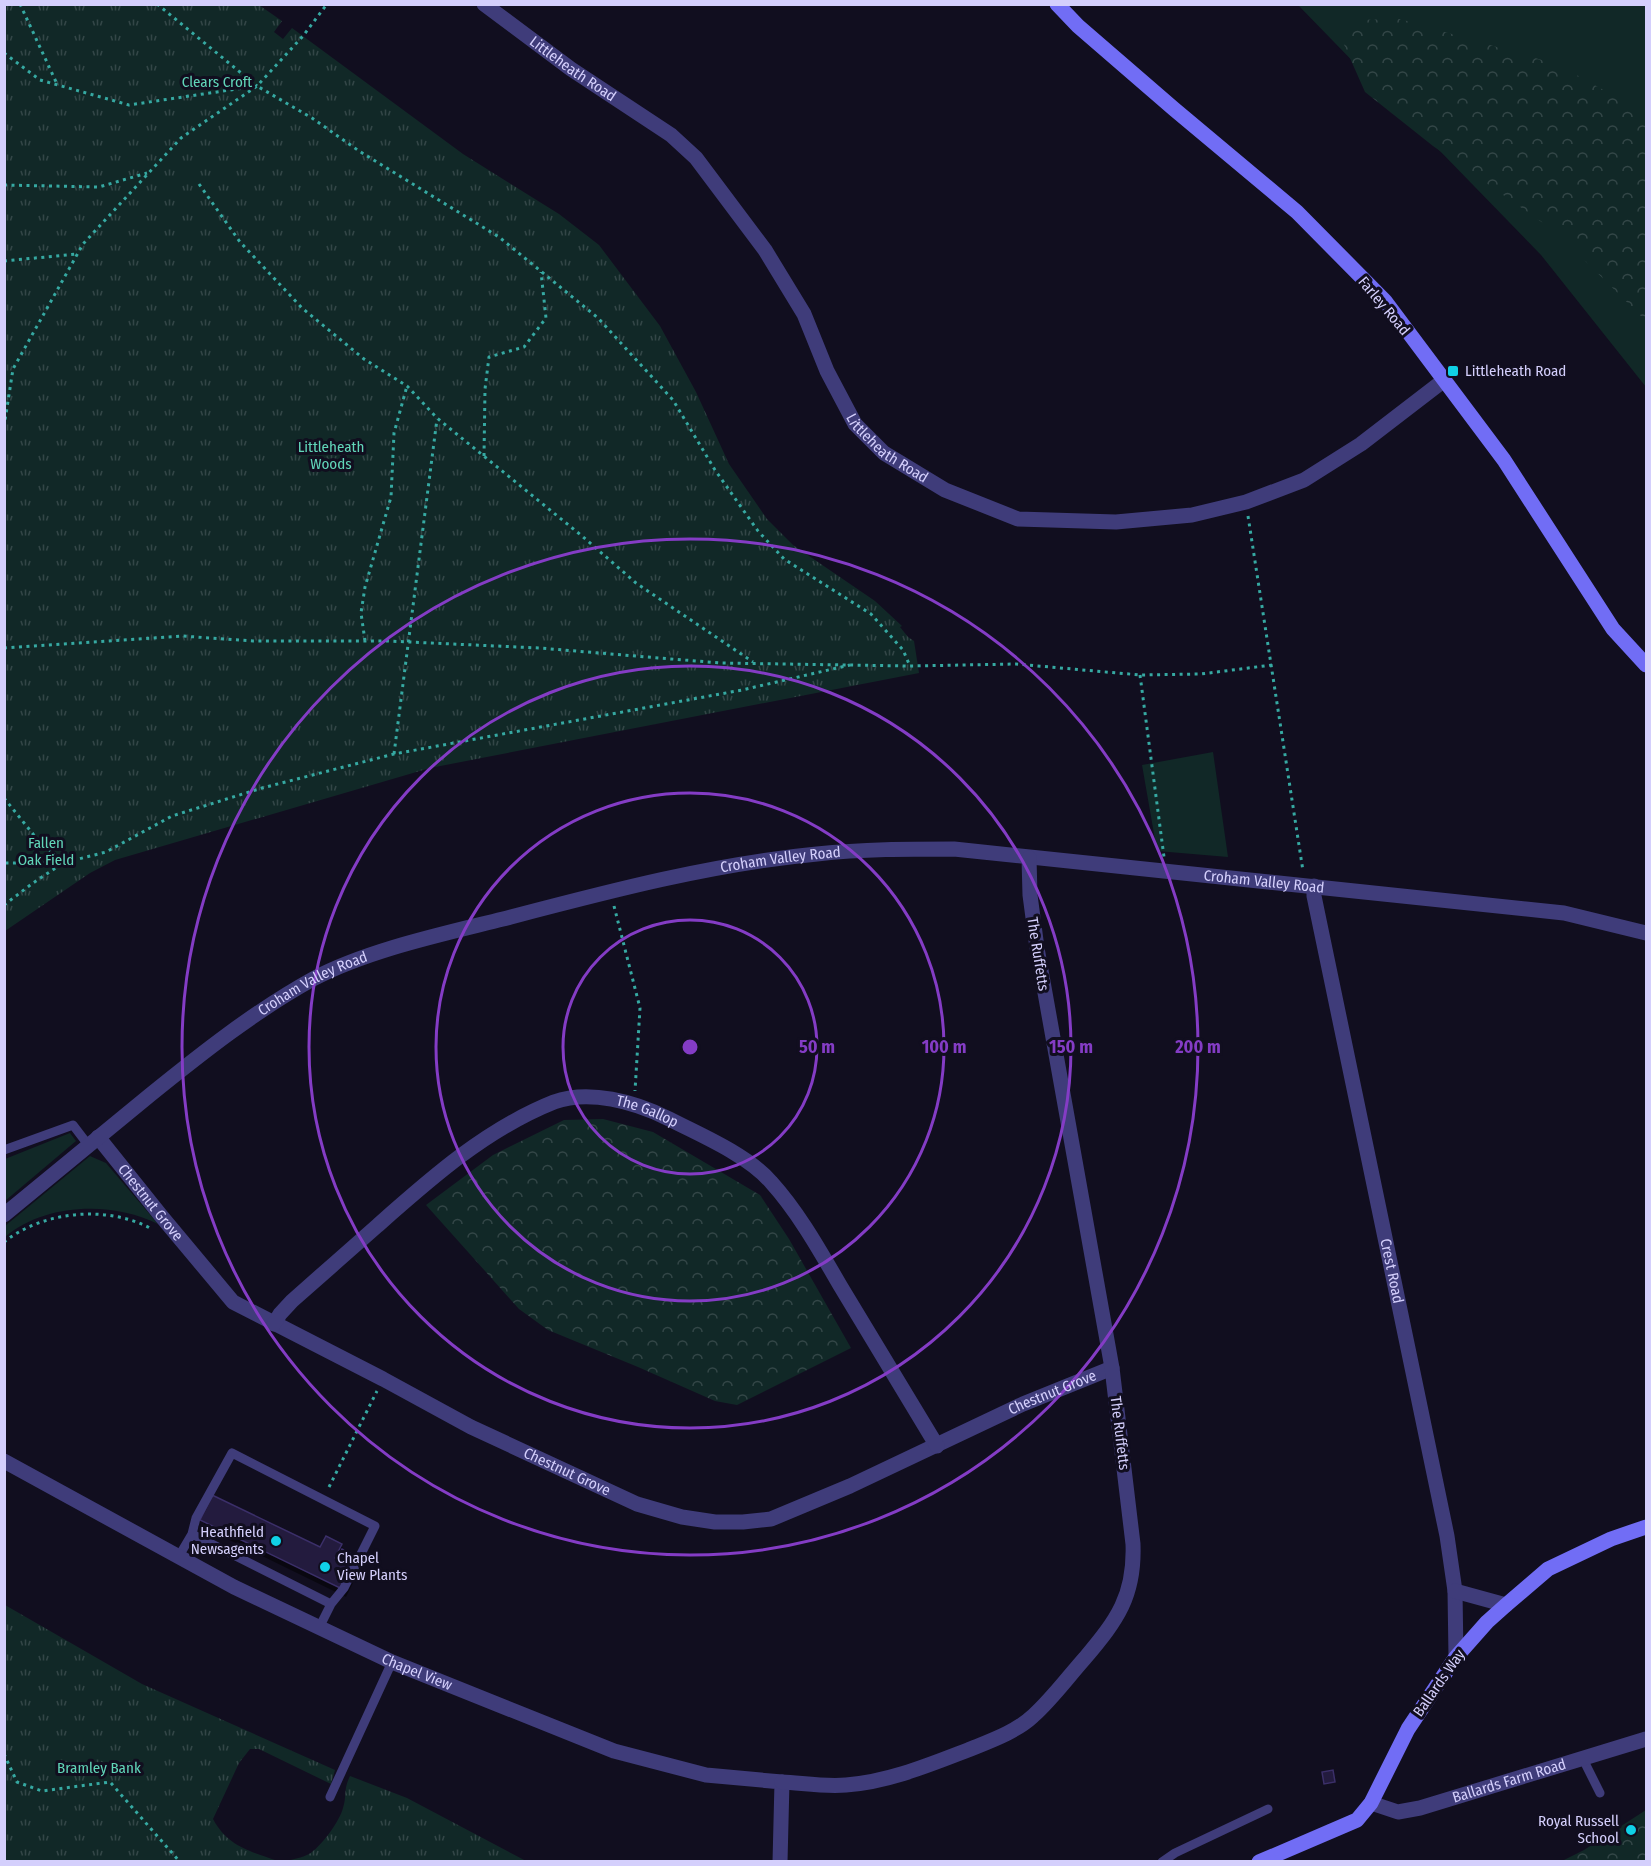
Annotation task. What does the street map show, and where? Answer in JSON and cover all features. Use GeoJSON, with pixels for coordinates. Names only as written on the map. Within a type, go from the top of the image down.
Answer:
{"type":"FeatureCollection","features":[{"type":"Feature","properties":{"kind":"street","name":"Littleheath Road"},"geometry":{"type":"LineString","coordinates":[[484,4],[571,69],[671,135],[696,159],[765,250],[804,314],[827,371],[855,424],[884,453],[945,490],[1018,519],[1116,522],[1191,515],[1245,502],[1304,480],[1360,444],[1443,381]]}},
{"type":"Feature","properties":{"kind":"street","name":"Farley Road"},"geometry":{"type":"LineString","coordinates":[[1057,4],[1078,26],[1174,110],[1297,212],[1384,301],[1504,460],[1613,629],[1647,665]]}},
{"type":"Feature","properties":{"kind":"street","name":"Croham Valley Road"},"geometry":{"type":"LineString","coordinates":[[4,1215],[211,1046],[316,978],[387,950],[610,891],[722,868],[815,854],[879,849],[954,849],[1564,913],[1647,933]]}},
{"type":"Feature","properties":{"kind":"street","name":"The Ruffetts"},"geometry":{"type":"LineString","coordinates":[[782,1782],[845,1785],[885,1778],[924,1767],[998,1738],[1032,1717],[1101,1639],[1117,1616],[1129,1591],[1134,1568],[1133,1544],[1112,1368],[1037,948],[1030,896],[1029,858]]}},
{"type":"Feature","properties":{"kind":"street","name":"Crest Road"},"geometry":{"type":"LineString","coordinates":[[1314,886],[1314,896],[1447,1536],[1455,1591],[1456,1658]]}},
{"type":"Feature","properties":{"kind":"street","name":"The Gallop"},"geometry":{"type":"LineString","coordinates":[[274,1324],[292,1301],[436,1174],[507,1125],[555,1102],[580,1097],[605,1098],[657,1113],[708,1138],[752,1165],[771,1181],[803,1224],[937,1446]]}},
{"type":"Feature","properties":{"kind":"street","name":"Chestnut Grove"},"geometry":{"type":"LineString","coordinates":[[94,1141],[233,1302],[471,1427],[638,1504],[682,1517],[715,1522],[771,1519],[937,1446],[1023,1404],[1112,1368]]}},
{"type":"Feature","properties":{"kind":"street","name":"Chapel View"},"geometry":{"type":"LineString","coordinates":[[4,1461],[234,1587],[392,1662],[614,1751],[706,1775],[782,1782]]}},
{"type":"Feature","properties":{"kind":"street","name":"Ballards Way"},"geometry":{"type":"LineString","coordinates":[[1259,1862],[1357,1820],[1371,1803],[1408,1729],[1456,1658],[1486,1622],[1548,1569],[1611,1539],[1647,1527]]}},
{"type":"Feature","properties":{"kind":"street"},"geometry":{"type":"LineString","coordinates":[[1455,1591],[1506,1605]]}},
{"type":"Feature","properties":{"kind":"street","name":"Ballards Farm Road"},"geometry":{"type":"LineString","coordinates":[[1371,1803],[1398,1812],[1420,1808],[1647,1739]]}},
{"type":"Feature","properties":{"kind":"street"},"geometry":{"type":"LineString","coordinates":[[780,1862],[782,1782]]}},
{"type":"Feature","properties":{"kind":"lane"},"geometry":{"type":"LineString","coordinates":[[4,1150],[73,1125],[94,1141]]}},
{"type":"Feature","properties":{"kind":"lane"},"geometry":{"type":"LineString","coordinates":[[179,1556],[192,1534],[196,1518],[232,1453],[375,1526],[344,1588],[318,1628]]}},
{"type":"Feature","properties":{"kind":"lane"},"geometry":{"type":"LineString","coordinates":[[192,1534],[332,1604]]}},
{"type":"Feature","properties":{"kind":"lane"},"geometry":{"type":"LineString","coordinates":[[330,1797],[392,1662]]}},
{"type":"Feature","properties":{"kind":"lane"},"geometry":{"type":"LineString","coordinates":[[1582,1759],[1600,1793]]}},
{"type":"Feature","properties":{"kind":"lane"},"geometry":{"type":"LineString","coordinates":[[1162,1862],[1175,1853],[1268,1809]]}},
{"type":"Feature","properties":{"kind":"path"},"geometry":{"type":"LineString","coordinates":[[20,4],[58,85]]}},
{"type":"Feature","properties":{"kind":"path"},"geometry":{"type":"LineString","coordinates":[[157,4],[205,46],[257,86],[312,118],[358,151],[499,237],[598,318],[673,400],[721,478],[758,531],[784,560],[872,614],[903,650],[910,666]]}},
{"type":"Feature","properties":{"kind":"path"},"geometry":{"type":"LineString","coordinates":[[4,427],[13,369],[83,244],[181,138],[257,86],[303,36],[327,4]]}},
{"type":"Feature","properties":{"kind":"path"},"geometry":{"type":"LineString","coordinates":[[4,53],[40,80],[129,105],[257,86]]}},
{"type":"Feature","properties":{"kind":"path"},"geometry":{"type":"LineString","coordinates":[[4,185],[99,187],[149,173]]}},
{"type":"Feature","properties":{"kind":"path"},"geometry":{"type":"LineString","coordinates":[[199,184],[240,242],[302,308],[364,359],[407,386],[437,418],[636,583],[754,663]]}},
{"type":"Feature","properties":{"kind":"path"},"geometry":{"type":"LineString","coordinates":[[4,261],[77,254]]}},
{"type":"Feature","properties":{"kind":"path"},"geometry":{"type":"LineString","coordinates":[[484,456],[485,389],[489,357],[524,347],[546,318],[541,272]]}},
{"type":"Feature","properties":{"kind":"path"},"geometry":{"type":"LineString","coordinates":[[365,641],[361,613],[365,587],[391,497],[394,433],[407,386]]}},
{"type":"Feature","properties":{"kind":"path"},"geometry":{"type":"LineString","coordinates":[[394,754],[437,418]]}},
{"type":"Feature","properties":{"kind":"path"},"geometry":{"type":"LineString","coordinates":[[1245,502],[1303,872]]}},
{"type":"Feature","properties":{"kind":"path"},"geometry":{"type":"LineString","coordinates":[[4,648],[182,636],[253,641],[407,642],[539,648],[720,663],[910,666],[1016,664],[1140,675],[1201,674],[1272,665]]}},
{"type":"Feature","properties":{"kind":"path"},"geometry":{"type":"LineString","coordinates":[[4,863],[63,863],[106,852],[172,816],[262,788],[394,754],[731,692],[857,664]]}},
{"type":"Feature","properties":{"kind":"path"},"geometry":{"type":"LineString","coordinates":[[1140,675],[1166,872]]}},
{"type":"Feature","properties":{"kind":"path"},"geometry":{"type":"LineString","coordinates":[[4,798],[33,834],[63,863]]}},
{"type":"Feature","properties":{"kind":"path"},"geometry":{"type":"LineString","coordinates":[[4,905],[63,863]]}},
{"type":"Feature","properties":{"kind":"path"},"geometry":{"type":"LineString","coordinates":[[610,891],[640,1008],[634,1105]]}},
{"type":"Feature","properties":{"kind":"path"},"geometry":{"type":"LineString","coordinates":[[4,1242],[17,1232],[62,1216],[103,1215],[126,1218],[161,1234],[170,1227]]}},
{"type":"Feature","properties":{"kind":"path"},"geometry":{"type":"LineString","coordinates":[[323,1499],[383,1379]]}},
{"type":"Feature","properties":{"kind":"path"},"geometry":{"type":"LineString","coordinates":[[4,1754],[17,1782],[42,1791],[110,1782],[180,1862]]}},
{"type":"Feature","properties":{"kind":"green space","name":"Littleheath Woods"},"geometry":{"type":"Polygon","coordinates":[[[5,4],[259,5],[282,21],[274,32],[283,39],[292,28],[463,154],[559,214],[599,245],[660,326],[696,392],[729,464],[767,519],[793,545],[875,601],[902,626],[900,627],[914,641],[919,673],[430,768],[115,860],[90,873],[5,931],[5,4]]]}},
{"type":"Feature","properties":{"kind":"green space"},"geometry":{"type":"Polygon","coordinates":[[[1298,5],[1646,5],[1646,387],[1541,255],[1298,5]]]}},
{"type":"Feature","properties":{"kind":"green space"},"geometry":{"type":"Polygon","coordinates":[[[1400,19],[1559,65],[1646,114],[1646,321],[1556,232],[1433,146],[1365,92],[1342,40],[1352,20],[1400,19]]]}},
{"type":"Feature","properties":{"kind":"green space"},"geometry":{"type":"Polygon","coordinates":[[[1213,752],[1228,857],[1157,851],[1142,765],[1213,752]]]}},
{"type":"Feature","properties":{"kind":"green space"},"geometry":{"type":"Polygon","coordinates":[[[603,1119],[653,1132],[760,1195],[789,1239],[851,1348],[737,1405],[715,1401],[548,1330],[519,1309],[426,1205],[493,1155],[564,1120],[603,1119]]]}},
{"type":"Feature","properties":{"kind":"green space"},"geometry":{"type":"Polygon","coordinates":[[[70,1133],[76,1141],[5,1201],[5,1159],[70,1133]]]}},
{"type":"Feature","properties":{"kind":"green space"},"geometry":{"type":"Polygon","coordinates":[[[90,1156],[106,1163],[158,1224],[120,1212],[79,1209],[39,1217],[5,1237],[5,1226],[90,1156]]]}},
{"type":"Feature","properties":{"kind":"green space","name":"Bramley Bank"},"geometry":{"type":"Polygon","coordinates":[[[5,1605],[142,1684],[335,1770],[331,1784],[259,1749],[250,1749],[239,1763],[213,1819],[233,1842],[249,1851],[278,1861],[5,1861],[5,1605]]]}},
{"type":"Feature","properties":{"kind":"green space"},"geometry":{"type":"Polygon","coordinates":[[[350,1776],[407,1798],[526,1861],[286,1861],[309,1854],[329,1834],[341,1813],[350,1776]]]}},
{"type":"Feature","properties":{"kind":"green space","name":"Royal Russell School"},"geometry":{"type":"Polygon","coordinates":[[[1646,1810],[1646,1861],[1562,1861],[1584,1850],[1646,1810]]]}},
{"type":"Feature","properties":{"kind":"building"},"geometry":{"type":"Polygon","coordinates":[[[212,1495],[320,1547],[326,1536],[342,1544],[335,1558],[337,1559],[342,1549],[356,1556],[340,1588],[200,1520],[212,1495]]]}},
{"type":"Feature","properties":{"kind":"building"},"geometry":{"type":"Polygon","coordinates":[[[1333,1770],[1335,1782],[1324,1784],[1322,1772],[1333,1770]]]}},
{"type":"Feature","properties":{"kind":"place","name":"Littleheath Road"},"geometry":{"type":"Point","coordinates":[1453,371]}},
{"type":"Feature","properties":{"kind":"place","name":"Heathfield Newsagents"},"geometry":{"type":"Point","coordinates":[276,1541]}},
{"type":"Feature","properties":{"kind":"place","name":"Chapel View Plants"},"geometry":{"type":"Point","coordinates":[325,1567]}},
{"type":"Feature","properties":{"kind":"place","name":"Royal Russell School"},"geometry":{"type":"Point","coordinates":[1631,1830]}},
{"type":"Feature","properties":{"kind":"park label","name":"Clears Croft"},"geometry":{"type":"Point","coordinates":[217,82]}},
{"type":"Feature","properties":{"kind":"park label","name":"Fallen Oak Field"},"geometry":{"type":"Point","coordinates":[46,852]}}]}
